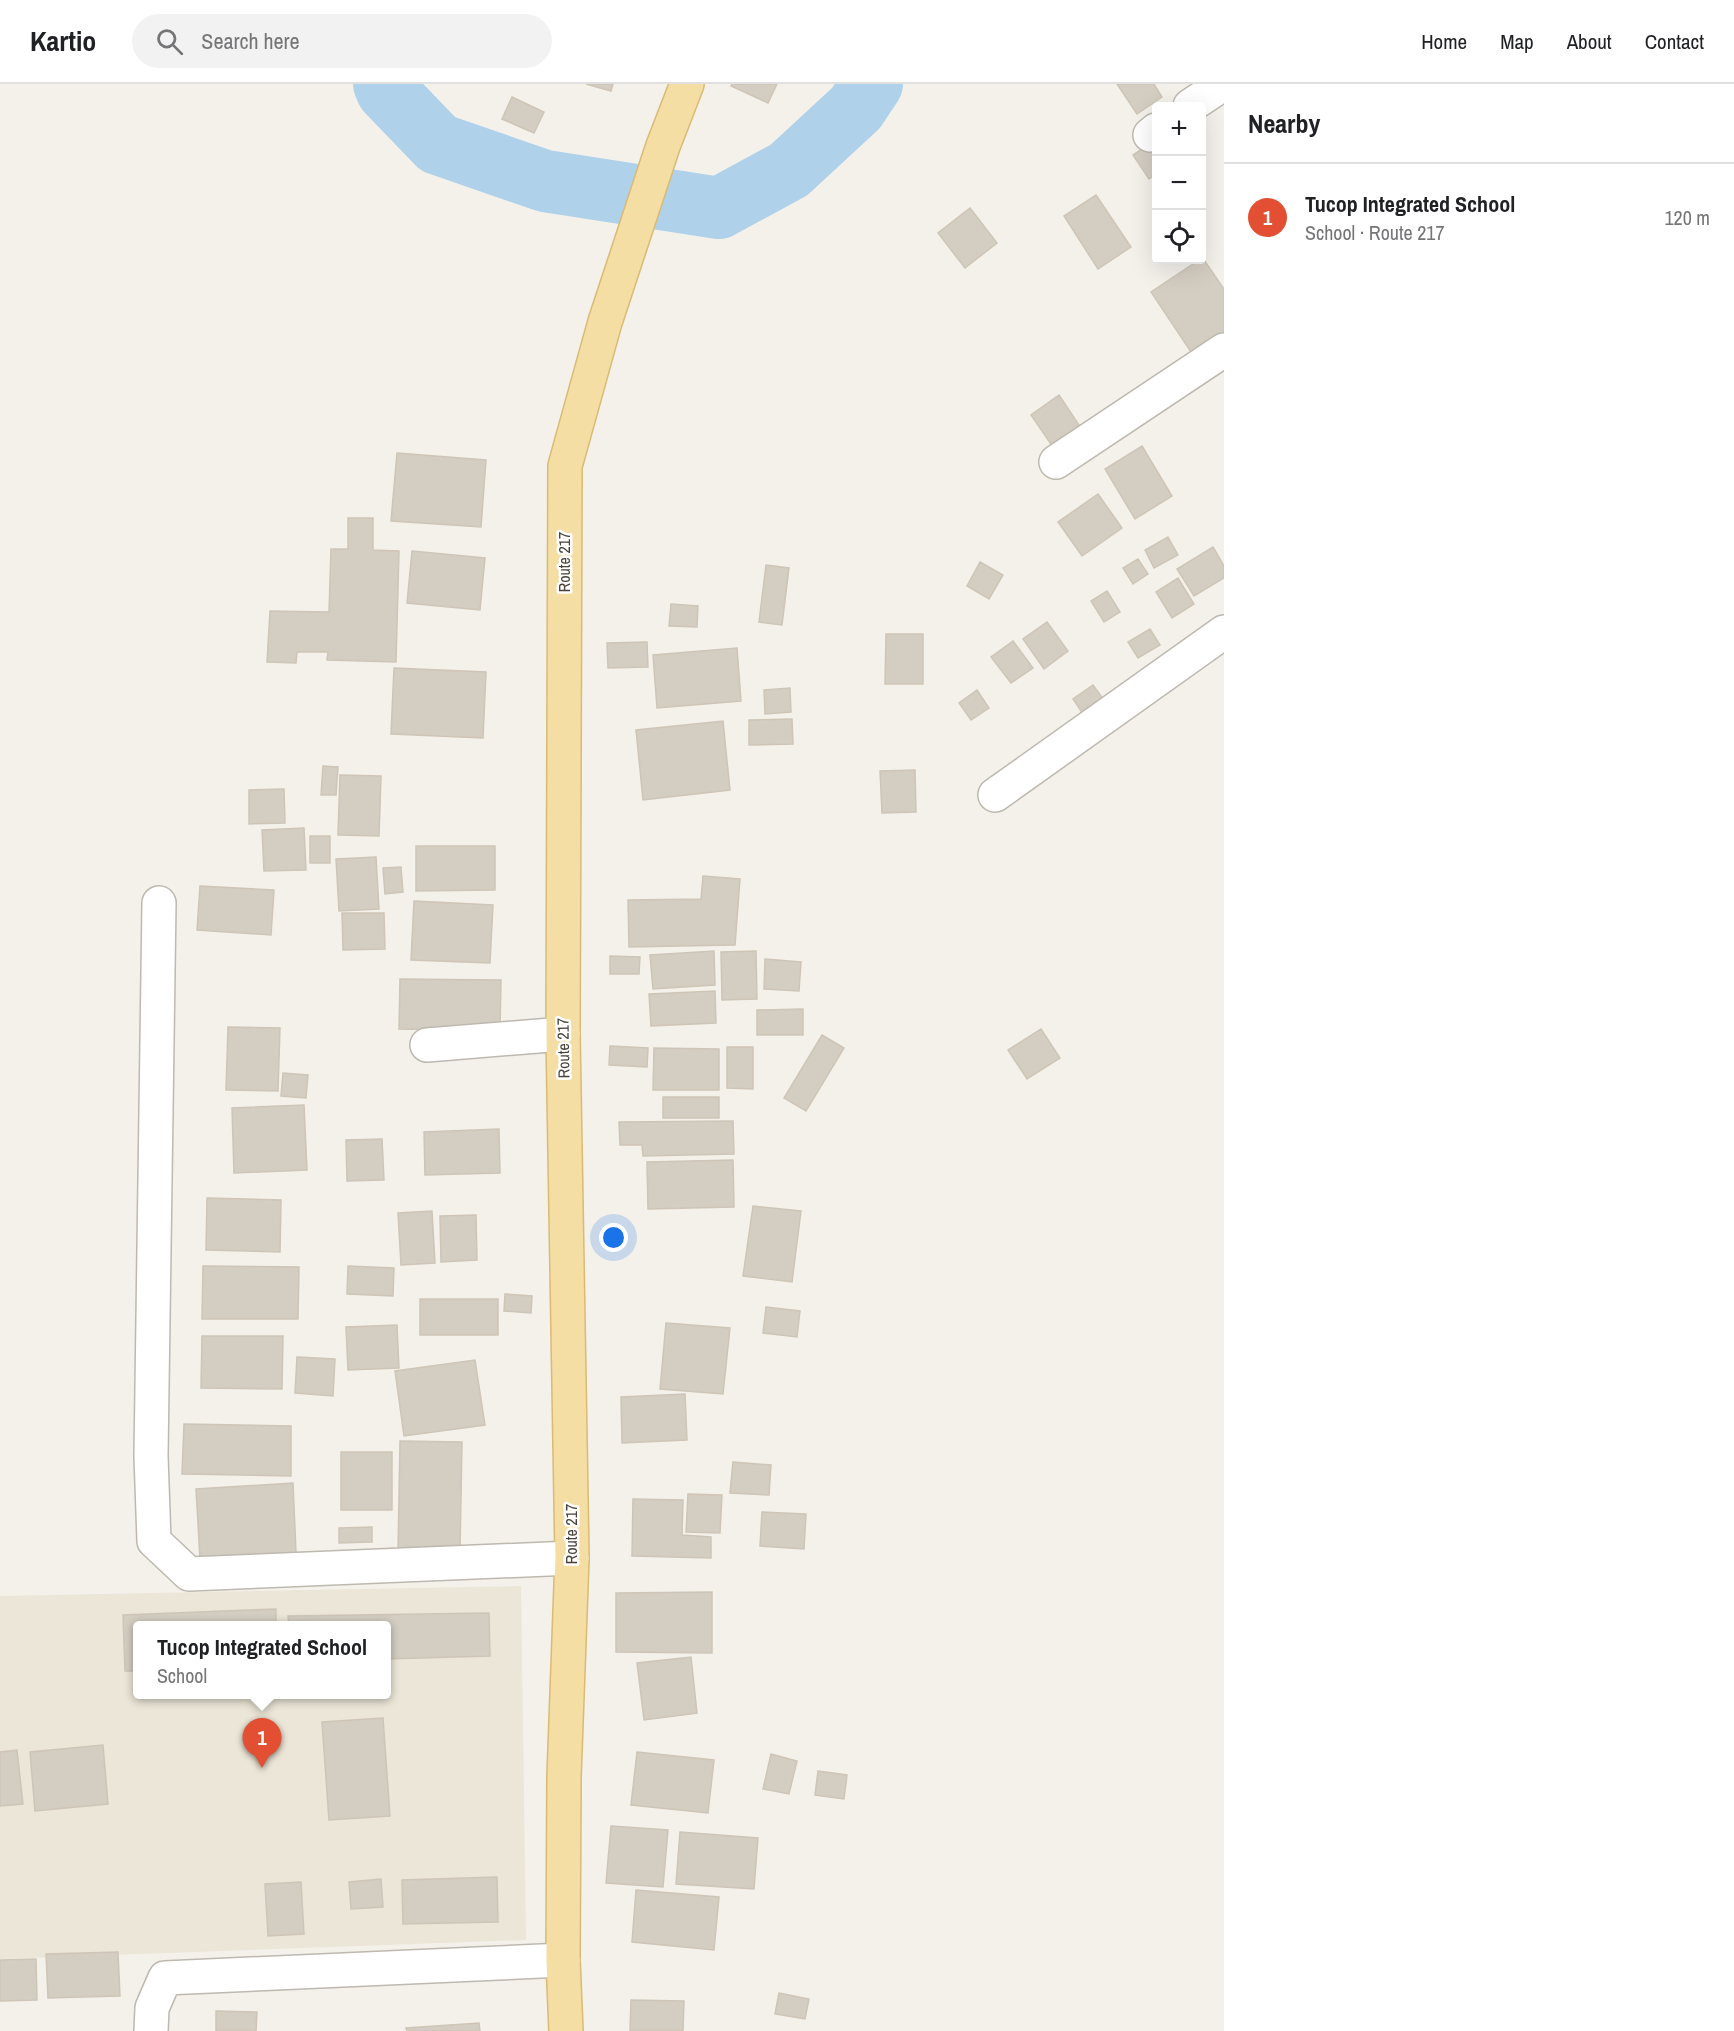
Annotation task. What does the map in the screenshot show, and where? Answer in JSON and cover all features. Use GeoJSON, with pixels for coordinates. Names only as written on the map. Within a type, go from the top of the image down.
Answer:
{"type":"FeatureCollection","features":[{"type":"Feature","properties":{"kind":"main road","name":"Route 217"},"geometry":{"type":"LineString","coordinates":[[566,2031],[563,1960],[564,1777],[572,1557],[563,1034],[565,466],[605,322],[663,146],[687,84]]}},
{"type":"Feature","properties":{"kind":"street"},"geometry":{"type":"LineString","coordinates":[[1196,102],[1223,84]]}},
{"type":"Feature","properties":{"kind":"street"},"geometry":{"type":"LineString","coordinates":[[1056,462],[1224,350]]}},
{"type":"Feature","properties":{"kind":"street"},"geometry":{"type":"LineString","coordinates":[[995,795],[1224,632]]}},
{"type":"Feature","properties":{"kind":"street"},"geometry":{"type":"LineString","coordinates":[[159,903],[151,1456],[154,1541],[189,1574],[572,1557]]}},
{"type":"Feature","properties":{"kind":"street"},"geometry":{"type":"LineString","coordinates":[[426,1045],[563,1034]]}},
{"type":"Feature","properties":{"kind":"street"},"geometry":{"type":"LineString","coordinates":[[151,2031],[152,2007],[165,1978],[563,1960]]}},
{"type":"Feature","properties":{"kind":"shaded area"},"geometry":{"type":"Polygon","coordinates":[[[521,1586],[526,1940],[0,1959],[0,1596],[521,1586]]]}},
{"type":"Feature","properties":{"kind":"building"},"geometry":{"type":"Polygon","coordinates":[[[586,84],[613,84],[611,91],[586,84]]]}},
{"type":"Feature","properties":{"kind":"building"},"geometry":{"type":"Polygon","coordinates":[[[732,84],[777,84],[768,103],[731,86],[732,84]]]}},
{"type":"Feature","properties":{"kind":"building"},"geometry":{"type":"Polygon","coordinates":[[[1117,84],[1154,84],[1162,97],[1137,114],[1117,84]]]}},
{"type":"Feature","properties":{"kind":"building"},"geometry":{"type":"Polygon","coordinates":[[[512,97],[544,112],[534,133],[502,119],[512,97]]]}},
{"type":"Feature","properties":{"kind":"building"},"geometry":{"type":"Polygon","coordinates":[[[1152,143],[1152,177],[1149,179],[1133,155],[1152,143]]]}},
{"type":"Feature","properties":{"kind":"building"},"geometry":{"type":"Polygon","coordinates":[[[1096,195],[1131,247],[1098,269],[1064,216],[1096,195]]]}},
{"type":"Feature","properties":{"kind":"building"},"geometry":{"type":"Polygon","coordinates":[[[970,208],[997,243],[965,268],[938,233],[970,208]]]}},
{"type":"Feature","properties":{"kind":"building"},"geometry":{"type":"Polygon","coordinates":[[[1206,263],[1224,289],[1224,338],[1195,358],[1151,292],[1193,264],[1206,263]]]}},
{"type":"Feature","properties":{"kind":"building"},"geometry":{"type":"Polygon","coordinates":[[[1059,395],[1085,434],[1057,453],[1031,415],[1059,395]]]}},
{"type":"Feature","properties":{"kind":"building"},"geometry":{"type":"Polygon","coordinates":[[[1142,446],[1172,496],[1135,519],[1105,469],[1142,446]]]}},
{"type":"Feature","properties":{"kind":"building"},"geometry":{"type":"Polygon","coordinates":[[[397,453],[486,460],[481,527],[391,521],[397,453]]]}},
{"type":"Feature","properties":{"kind":"building"},"geometry":{"type":"Polygon","coordinates":[[[1098,494],[1122,528],[1082,556],[1058,522],[1098,494]]]}},
{"type":"Feature","properties":{"kind":"building"},"geometry":{"type":"Polygon","coordinates":[[[348,518],[373,518],[373,550],[399,551],[396,662],[327,660],[328,652],[297,652],[296,663],[267,662],[270,611],[329,612],[331,549],[348,549],[348,518]]]}},
{"type":"Feature","properties":{"kind":"building"},"geometry":{"type":"Polygon","coordinates":[[[1168,537],[1178,555],[1154,568],[1145,550],[1168,537]]]}},
{"type":"Feature","properties":{"kind":"building"},"geometry":{"type":"Polygon","coordinates":[[[1213,547],[1224,566],[1224,578],[1194,596],[1177,569],[1213,547]]]}},
{"type":"Feature","properties":{"kind":"building"},"geometry":{"type":"Polygon","coordinates":[[[412,551],[485,558],[480,610],[407,603],[412,551]]]}},
{"type":"Feature","properties":{"kind":"building"},"geometry":{"type":"Polygon","coordinates":[[[1138,559],[1148,574],[1133,584],[1123,568],[1138,559]]]}},
{"type":"Feature","properties":{"kind":"building"},"geometry":{"type":"Polygon","coordinates":[[[980,562],[1003,575],[989,599],[967,586],[980,562]]]}},
{"type":"Feature","properties":{"kind":"building"},"geometry":{"type":"Polygon","coordinates":[[[766,565],[789,568],[782,625],[759,622],[766,565]]]}},
{"type":"Feature","properties":{"kind":"building"},"geometry":{"type":"Polygon","coordinates":[[[1178,578],[1194,604],[1172,618],[1156,592],[1178,578]]]}},
{"type":"Feature","properties":{"kind":"building"},"geometry":{"type":"Polygon","coordinates":[[[1107,591],[1120,612],[1104,622],[1091,601],[1107,591]]]}},
{"type":"Feature","properties":{"kind":"building"},"geometry":{"type":"Polygon","coordinates":[[[671,604],[698,606],[697,627],[669,626],[671,604]]]}},
{"type":"Feature","properties":{"kind":"building"},"geometry":{"type":"Polygon","coordinates":[[[1047,622],[1068,651],[1044,669],[1023,639],[1047,622]]]}},
{"type":"Feature","properties":{"kind":"building"},"geometry":{"type":"Polygon","coordinates":[[[1150,629],[1160,645],[1138,658],[1128,642],[1150,629]]]}},
{"type":"Feature","properties":{"kind":"building"},"geometry":{"type":"Polygon","coordinates":[[[886,634],[923,634],[923,684],[885,684],[886,634]]]}},
{"type":"Feature","properties":{"kind":"building"},"geometry":{"type":"Polygon","coordinates":[[[1013,641],[1033,668],[1011,683],[991,657],[1013,641]]]}},
{"type":"Feature","properties":{"kind":"building"},"geometry":{"type":"Polygon","coordinates":[[[647,642],[648,667],[608,668],[607,643],[647,642]]]}},
{"type":"Feature","properties":{"kind":"building"},"geometry":{"type":"Polygon","coordinates":[[[737,648],[741,701],[657,708],[653,655],[737,648]]]}},
{"type":"Feature","properties":{"kind":"building"},"geometry":{"type":"Polygon","coordinates":[[[394,668],[486,672],[483,738],[391,734],[394,668]]]}},
{"type":"Feature","properties":{"kind":"building"},"geometry":{"type":"Polygon","coordinates":[[[1093,685],[1106,703],[1085,717],[1073,699],[1093,685]]]}},
{"type":"Feature","properties":{"kind":"building"},"geometry":{"type":"Polygon","coordinates":[[[790,688],[791,712],[765,714],[764,690],[790,688]]]}},
{"type":"Feature","properties":{"kind":"building"},"geometry":{"type":"Polygon","coordinates":[[[977,690],[989,708],[971,720],[959,703],[977,690]]]}},
{"type":"Feature","properties":{"kind":"building"},"geometry":{"type":"Polygon","coordinates":[[[792,719],[793,744],[749,745],[749,720],[792,719]]]}},
{"type":"Feature","properties":{"kind":"building"},"geometry":{"type":"Polygon","coordinates":[[[723,721],[730,790],[643,800],[636,730],[723,721]]]}},
{"type":"Feature","properties":{"kind":"building"},"geometry":{"type":"Polygon","coordinates":[[[323,766],[338,767],[336,795],[321,795],[323,766]]]}},
{"type":"Feature","properties":{"kind":"building"},"geometry":{"type":"Polygon","coordinates":[[[915,770],[916,812],[882,813],[880,771],[915,770]]]}},
{"type":"Feature","properties":{"kind":"building"},"geometry":{"type":"Polygon","coordinates":[[[340,775],[381,776],[379,836],[338,835],[340,775]]]}},
{"type":"Feature","properties":{"kind":"building"},"geometry":{"type":"Polygon","coordinates":[[[284,789],[285,823],[249,824],[249,790],[284,789]]]}},
{"type":"Feature","properties":{"kind":"building"},"geometry":{"type":"Polygon","coordinates":[[[304,828],[306,870],[264,871],[262,830],[304,828]]]}},
{"type":"Feature","properties":{"kind":"building"},"geometry":{"type":"Polygon","coordinates":[[[310,836],[330,836],[330,863],[310,863],[310,836]]]}},
{"type":"Feature","properties":{"kind":"building"},"geometry":{"type":"Polygon","coordinates":[[[416,846],[495,846],[495,890],[416,891],[416,846]]]}},
{"type":"Feature","properties":{"kind":"building"},"geometry":{"type":"Polygon","coordinates":[[[376,857],[379,909],[339,911],[336,859],[376,857]]]}},
{"type":"Feature","properties":{"kind":"building"},"geometry":{"type":"Polygon","coordinates":[[[401,867],[403,892],[385,894],[383,868],[401,867]]]}},
{"type":"Feature","properties":{"kind":"building"},"geometry":{"type":"Polygon","coordinates":[[[703,876],[740,879],[735,945],[629,947],[628,900],[701,899],[703,876]]]}},
{"type":"Feature","properties":{"kind":"building"},"geometry":{"type":"Polygon","coordinates":[[[200,886],[274,890],[271,935],[197,930],[200,886]]]}},
{"type":"Feature","properties":{"kind":"building"},"geometry":{"type":"Polygon","coordinates":[[[414,901],[493,905],[490,963],[411,960],[414,901]]]}},
{"type":"Feature","properties":{"kind":"building"},"geometry":{"type":"Polygon","coordinates":[[[342,913],[384,913],[385,949],[343,950],[342,913]]]}},
{"type":"Feature","properties":{"kind":"building"},"geometry":{"type":"Polygon","coordinates":[[[714,951],[715,985],[653,989],[650,955],[714,951]]]}},
{"type":"Feature","properties":{"kind":"building"},"geometry":{"type":"Polygon","coordinates":[[[756,951],[757,999],[722,1000],[721,952],[756,951]]]}},
{"type":"Feature","properties":{"kind":"building"},"geometry":{"type":"Polygon","coordinates":[[[610,956],[640,957],[639,974],[610,974],[610,956]]]}},
{"type":"Feature","properties":{"kind":"building"},"geometry":{"type":"Polygon","coordinates":[[[765,959],[801,962],[799,991],[764,989],[765,959]]]}},
{"type":"Feature","properties":{"kind":"building"},"geometry":{"type":"Polygon","coordinates":[[[400,979],[501,980],[500,1031],[399,1029],[400,979]]]}},
{"type":"Feature","properties":{"kind":"building"},"geometry":{"type":"Polygon","coordinates":[[[715,991],[716,1023],[651,1026],[649,994],[715,991]]]}},
{"type":"Feature","properties":{"kind":"building"},"geometry":{"type":"Polygon","coordinates":[[[803,1009],[803,1035],[757,1035],[757,1010],[803,1009]]]}},
{"type":"Feature","properties":{"kind":"building"},"geometry":{"type":"Polygon","coordinates":[[[228,1027],[280,1028],[278,1091],[226,1090],[228,1027]]]}},
{"type":"Feature","properties":{"kind":"building"},"geometry":{"type":"Polygon","coordinates":[[[1041,1029],[1060,1058],[1027,1079],[1008,1050],[1041,1029]]]}},
{"type":"Feature","properties":{"kind":"building"},"geometry":{"type":"Polygon","coordinates":[[[822,1035],[844,1048],[806,1111],[784,1098],[822,1035]]]}},
{"type":"Feature","properties":{"kind":"building"},"geometry":{"type":"Polygon","coordinates":[[[610,1046],[648,1048],[647,1067],[609,1065],[610,1046]]]}},
{"type":"Feature","properties":{"kind":"building"},"geometry":{"type":"Polygon","coordinates":[[[727,1047],[753,1047],[753,1089],[727,1088],[727,1047]]]}},
{"type":"Feature","properties":{"kind":"building"},"geometry":{"type":"Polygon","coordinates":[[[654,1048],[719,1049],[719,1090],[653,1090],[654,1048]]]}},
{"type":"Feature","properties":{"kind":"building"},"geometry":{"type":"Polygon","coordinates":[[[283,1073],[308,1075],[306,1098],[281,1096],[283,1073]]]}},
{"type":"Feature","properties":{"kind":"building"},"geometry":{"type":"Polygon","coordinates":[[[663,1097],[719,1097],[719,1118],[663,1118],[663,1097]]]}},
{"type":"Feature","properties":{"kind":"building"},"geometry":{"type":"Polygon","coordinates":[[[304,1105],[307,1170],[234,1173],[232,1108],[304,1105]]]}},
{"type":"Feature","properties":{"kind":"building"},"geometry":{"type":"Polygon","coordinates":[[[733,1121],[734,1154],[643,1156],[642,1145],[620,1145],[619,1122],[733,1121]]]}},
{"type":"Feature","properties":{"kind":"building"},"geometry":{"type":"Polygon","coordinates":[[[499,1129],[500,1173],[425,1175],[424,1132],[499,1129]]]}},
{"type":"Feature","properties":{"kind":"building"},"geometry":{"type":"Polygon","coordinates":[[[382,1139],[384,1180],[347,1181],[346,1140],[382,1139]]]}},
{"type":"Feature","properties":{"kind":"building"},"geometry":{"type":"Polygon","coordinates":[[[733,1160],[734,1207],[648,1209],[647,1162],[733,1160]]]}},
{"type":"Feature","properties":{"kind":"building"},"geometry":{"type":"Polygon","coordinates":[[[207,1198],[281,1200],[280,1252],[206,1250],[207,1198]]]}},
{"type":"Feature","properties":{"kind":"building"},"geometry":{"type":"Polygon","coordinates":[[[753,1206],[801,1211],[792,1282],[743,1276],[753,1206]]]}},
{"type":"Feature","properties":{"kind":"building"},"geometry":{"type":"Polygon","coordinates":[[[432,1211],[435,1263],[401,1265],[398,1213],[432,1211]]]}},
{"type":"Feature","properties":{"kind":"building"},"geometry":{"type":"Polygon","coordinates":[[[476,1215],[477,1260],[441,1262],[440,1216],[476,1215]]]}},
{"type":"Feature","properties":{"kind":"building"},"geometry":{"type":"Polygon","coordinates":[[[203,1266],[299,1267],[298,1319],[202,1319],[203,1266]]]}},
{"type":"Feature","properties":{"kind":"building"},"geometry":{"type":"Polygon","coordinates":[[[348,1266],[394,1268],[393,1296],[347,1294],[348,1266]]]}},
{"type":"Feature","properties":{"kind":"building"},"geometry":{"type":"Polygon","coordinates":[[[505,1294],[532,1296],[531,1313],[504,1311],[505,1294]]]}},
{"type":"Feature","properties":{"kind":"building"},"geometry":{"type":"Polygon","coordinates":[[[420,1299],[498,1299],[498,1335],[420,1335],[420,1299]]]}},
{"type":"Feature","properties":{"kind":"building"},"geometry":{"type":"Polygon","coordinates":[[[766,1307],[800,1311],[797,1337],[763,1333],[766,1307]]]}},
{"type":"Feature","properties":{"kind":"building"},"geometry":{"type":"Polygon","coordinates":[[[666,1323],[730,1328],[723,1394],[660,1389],[666,1323]]]}},
{"type":"Feature","properties":{"kind":"building"},"geometry":{"type":"Polygon","coordinates":[[[397,1325],[399,1368],[348,1370],[346,1327],[397,1325]]]}},
{"type":"Feature","properties":{"kind":"building"},"geometry":{"type":"Polygon","coordinates":[[[202,1336],[283,1336],[282,1389],[201,1388],[202,1336]]]}},
{"type":"Feature","properties":{"kind":"building"},"geometry":{"type":"Polygon","coordinates":[[[297,1357],[335,1359],[333,1396],[295,1393],[297,1357]]]}},
{"type":"Feature","properties":{"kind":"building"},"geometry":{"type":"Polygon","coordinates":[[[475,1360],[485,1425],[404,1436],[395,1371],[475,1360]]]}},
{"type":"Feature","properties":{"kind":"building"},"geometry":{"type":"Polygon","coordinates":[[[685,1394],[687,1440],[622,1443],[621,1397],[685,1394]]]}},
{"type":"Feature","properties":{"kind":"building"},"geometry":{"type":"Polygon","coordinates":[[[184,1424],[291,1426],[291,1476],[182,1474],[184,1424]]]}},
{"type":"Feature","properties":{"kind":"building"},"geometry":{"type":"Polygon","coordinates":[[[400,1441],[462,1442],[460,1552],[398,1551],[400,1441]]]}},
{"type":"Feature","properties":{"kind":"building"},"geometry":{"type":"Polygon","coordinates":[[[341,1452],[392,1452],[392,1510],[341,1510],[341,1452]]]}},
{"type":"Feature","properties":{"kind":"building"},"geometry":{"type":"Polygon","coordinates":[[[733,1462],[771,1465],[769,1495],[730,1493],[733,1462]]]}},
{"type":"Feature","properties":{"kind":"building"},"geometry":{"type":"Polygon","coordinates":[[[293,1483],[296,1553],[200,1559],[196,1489],[293,1483]]]}},
{"type":"Feature","properties":{"kind":"building"},"geometry":{"type":"Polygon","coordinates":[[[688,1494],[722,1495],[720,1533],[686,1532],[688,1494]]]}},
{"type":"Feature","properties":{"kind":"building"},"geometry":{"type":"Polygon","coordinates":[[[633,1499],[683,1500],[682,1535],[711,1537],[711,1558],[632,1556],[633,1499]]]}},
{"type":"Feature","properties":{"kind":"building"},"geometry":{"type":"Polygon","coordinates":[[[762,1512],[806,1514],[804,1549],[760,1546],[762,1512]]]}},
{"type":"Feature","properties":{"kind":"building"},"geometry":{"type":"Polygon","coordinates":[[[372,1527],[372,1542],[339,1543],[339,1528],[372,1527]]]}},
{"type":"Feature","properties":{"kind":"building"},"geometry":{"type":"Polygon","coordinates":[[[712,1592],[712,1653],[616,1652],[616,1593],[712,1592]]]}},
{"type":"Feature","properties":{"kind":"building"},"geometry":{"type":"Polygon","coordinates":[[[276,1609],[276,1621],[133,1621],[133,1671],[125,1671],[123,1615],[276,1609]]]}},
{"type":"Feature","properties":{"kind":"building"},"geometry":{"type":"Polygon","coordinates":[[[489,1613],[490,1656],[391,1659],[391,1621],[288,1621],[288,1616],[489,1613]]]}},
{"type":"Feature","properties":{"kind":"building"},"geometry":{"type":"Polygon","coordinates":[[[691,1657],[697,1713],[644,1720],[637,1663],[691,1657]]]}},
{"type":"Feature","properties":{"kind":"building"},"geometry":{"type":"Polygon","coordinates":[[[383,1718],[390,1816],[329,1820],[322,1722],[383,1718]]]}},
{"type":"Feature","properties":{"kind":"building"},"geometry":{"type":"Polygon","coordinates":[[[103,1745],[108,1804],[35,1811],[30,1752],[103,1745]]]}},
{"type":"Feature","properties":{"kind":"building"},"geometry":{"type":"Polygon","coordinates":[[[17,1750],[23,1804],[0,1806],[0,1752],[17,1750]]]}},
{"type":"Feature","properties":{"kind":"building"},"geometry":{"type":"Polygon","coordinates":[[[637,1752],[714,1760],[708,1813],[631,1805],[637,1752]]]}},
{"type":"Feature","properties":{"kind":"building"},"geometry":{"type":"Polygon","coordinates":[[[771,1754],[797,1761],[789,1794],[763,1789],[771,1754]]]}},
{"type":"Feature","properties":{"kind":"building"},"geometry":{"type":"Polygon","coordinates":[[[818,1771],[847,1775],[844,1799],[815,1795],[818,1771]]]}},
{"type":"Feature","properties":{"kind":"building"},"geometry":{"type":"Polygon","coordinates":[[[611,1826],[668,1830],[663,1887],[606,1883],[611,1826]]]}},
{"type":"Feature","properties":{"kind":"building"},"geometry":{"type":"Polygon","coordinates":[[[680,1832],[758,1838],[754,1889],[676,1884],[680,1832]]]}},
{"type":"Feature","properties":{"kind":"building"},"geometry":{"type":"Polygon","coordinates":[[[497,1877],[498,1922],[403,1924],[402,1880],[497,1877]]]}},
{"type":"Feature","properties":{"kind":"building"},"geometry":{"type":"Polygon","coordinates":[[[381,1879],[383,1907],[351,1909],[349,1882],[381,1879]]]}},
{"type":"Feature","properties":{"kind":"building"},"geometry":{"type":"Polygon","coordinates":[[[301,1882],[304,1934],[268,1936],[265,1884],[301,1882]]]}},
{"type":"Feature","properties":{"kind":"building"},"geometry":{"type":"Polygon","coordinates":[[[636,1890],[719,1897],[714,1950],[632,1942],[636,1890]]]}},
{"type":"Feature","properties":{"kind":"building"},"geometry":{"type":"Polygon","coordinates":[[[118,1952],[120,1996],[48,1998],[46,1954],[118,1952]]]}},
{"type":"Feature","properties":{"kind":"building"},"geometry":{"type":"Polygon","coordinates":[[[36,1959],[37,2000],[0,2001],[0,1960],[36,1959]]]}},
{"type":"Feature","properties":{"kind":"building"},"geometry":{"type":"Polygon","coordinates":[[[779,1993],[809,1999],[805,2019],[775,2014],[779,1993]]]}},
{"type":"Feature","properties":{"kind":"building"},"geometry":{"type":"Polygon","coordinates":[[[631,2000],[684,2001],[683,2031],[630,2031],[631,2000]]]}},
{"type":"Feature","properties":{"kind":"building"},"geometry":{"type":"Polygon","coordinates":[[[216,2011],[257,2012],[256,2031],[216,2031],[216,2011]]]}},
{"type":"Feature","properties":{"kind":"building"},"geometry":{"type":"Polygon","coordinates":[[[479,2023],[480,2031],[407,2031],[406,2028],[479,2023]]]}},
{"type":"Feature","properties":{"kind":"waterway"},"geometry":{"type":"LineString","coordinates":[[384,84],[387,91],[438,144],[545,181],[719,208],[789,170],[856,108],[872,84]]}},
{"type":"Feature","properties":{"kind":"place","name":"Tucop Integrated School"},"geometry":{"type":"Point","coordinates":[262,1768]}}]}
